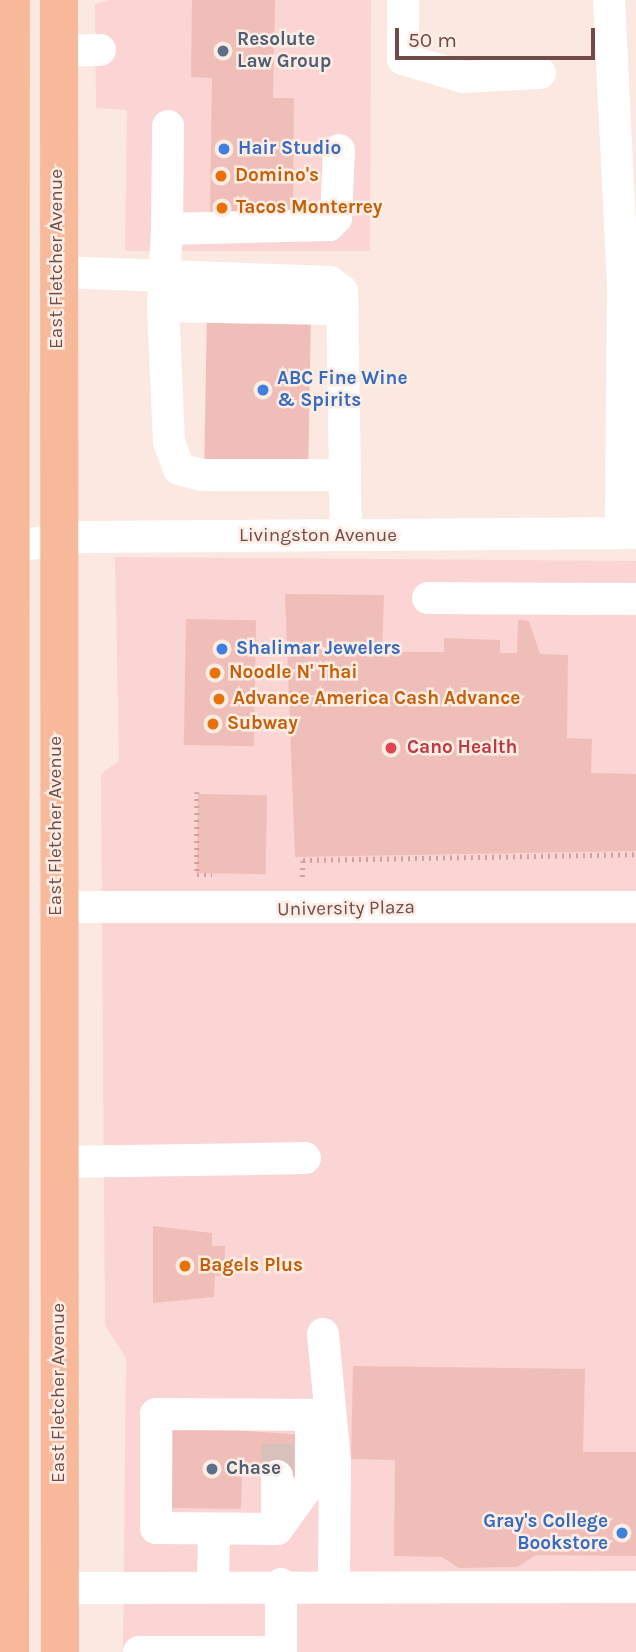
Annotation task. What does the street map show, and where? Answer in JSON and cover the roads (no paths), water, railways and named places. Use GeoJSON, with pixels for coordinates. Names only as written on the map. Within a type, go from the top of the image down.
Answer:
{"type":"FeatureCollection","features":[{"type":"Feature","properties":{"kind":"main road"},"geometry":{"type":"LineString","coordinates":[[10,1652],[6,1296],[9,1038],[6,54],[11,0]]}},
{"type":"Feature","properties":{"kind":"main road","name":"East Fletcher Avenue"},"geometry":{"type":"LineString","coordinates":[[59,0],[56,542],[60,1652]]}},
{"type":"Feature","properties":{"kind":"main road"},"geometry":{"type":"LineString","coordinates":[[6,1296],[34,1379],[33,1489],[60,1587]]}},
{"type":"Feature","properties":{"kind":"street"},"geometry":{"type":"LineString","coordinates":[[403,0],[403,59],[463,77],[540,73]]}},
{"type":"Feature","properties":{"kind":"street"},"geometry":{"type":"LineString","coordinates":[[608,0],[623,285],[628,533]]}},
{"type":"Feature","properties":{"kind":"street"},"geometry":{"type":"LineString","coordinates":[[58,51],[100,50]]}},
{"type":"Feature","properties":{"kind":"street"},"geometry":{"type":"LineString","coordinates":[[168,126],[167,229],[163,292],[169,442],[178,469],[201,475],[345,475]]}},
{"type":"Feature","properties":{"kind":"street"},"geometry":{"type":"LineString","coordinates":[[167,229],[329,225],[336,218],[339,149]]}},
{"type":"Feature","properties":{"kind":"street"},"geometry":{"type":"LineString","coordinates":[[57,272],[163,292],[330,282],[342,291],[346,536]]}},
{"type":"Feature","properties":{"kind":"street","name":"Livingston Avenue"},"geometry":{"type":"LineString","coordinates":[[7,547],[56,542],[628,533]]}},
{"type":"Feature","properties":{"kind":"street"},"geometry":{"type":"LineString","coordinates":[[428,598],[636,599]]}},
{"type":"Feature","properties":{"kind":"street","name":"University Plaza"},"geometry":{"type":"LineString","coordinates":[[57,907],[636,907]]}},
{"type":"Feature","properties":{"kind":"street"},"geometry":{"type":"LineString","coordinates":[[0,1079],[9,1038]]}},
{"type":"Feature","properties":{"kind":"street"},"geometry":{"type":"LineString","coordinates":[[58,1162],[305,1158]]}},
{"type":"Feature","properties":{"kind":"street"},"geometry":{"type":"LineString","coordinates":[[323,1334],[321,1415],[334,1585]]}},
{"type":"Feature","properties":{"kind":"street"},"geometry":{"type":"LineString","coordinates":[[277,1529],[156,1528],[156,1414],[278,1425],[321,1415]]}},
{"type":"Feature","properties":{"kind":"street"},"geometry":{"type":"LineString","coordinates":[[277,1529],[312,1482],[321,1415]]}},
{"type":"Feature","properties":{"kind":"street"},"geometry":{"type":"LineString","coordinates":[[277,1476],[277,1529]]}},
{"type":"Feature","properties":{"kind":"street"},"geometry":{"type":"LineString","coordinates":[[213,1586],[214,1529]]}},
{"type":"Feature","properties":{"kind":"street"},"geometry":{"type":"LineString","coordinates":[[60,1587],[281,1584],[636,1587]]}},
{"type":"Feature","properties":{"kind":"street"},"geometry":{"type":"LineString","coordinates":[[139,1652],[281,1652],[281,1584]]}},
{"type":"Feature","properties":{"kind":"tunnel"},"geometry":{"type":"LineString","coordinates":[[277,1476],[278,1435]]}},
{"type":"Feature","properties":{"kind":"place","name":"Resolute Law Group"},"geometry":{"type":"Point","coordinates":[223,51]}},
{"type":"Feature","properties":{"kind":"place","name":"Hair Studio"},"geometry":{"type":"Point","coordinates":[224,149]}},
{"type":"Feature","properties":{"kind":"place","name":"Domino's"},"geometry":{"type":"Point","coordinates":[221,176]}},
{"type":"Feature","properties":{"kind":"place","name":"Tacos Monterrey"},"geometry":{"type":"Point","coordinates":[222,208]}},
{"type":"Feature","properties":{"kind":"place","name":"ABC Fine Wine & Spirits"},"geometry":{"type":"Point","coordinates":[263,390]}},
{"type":"Feature","properties":{"kind":"place","name":"Shalimar Jewelers"},"geometry":{"type":"Point","coordinates":[222,649]}},
{"type":"Feature","properties":{"kind":"place","name":"Noodle N' Thai"},"geometry":{"type":"Point","coordinates":[215,673]}},
{"type":"Feature","properties":{"kind":"place","name":"Advance America Cash Advance"},"geometry":{"type":"Point","coordinates":[219,699]}},
{"type":"Feature","properties":{"kind":"place","name":"Subway"},"geometry":{"type":"Point","coordinates":[213,724]}},
{"type":"Feature","properties":{"kind":"place","name":"Cano Health"},"geometry":{"type":"Point","coordinates":[391,748]}},
{"type":"Feature","properties":{"kind":"place","name":"Bagels Plus"},"geometry":{"type":"Point","coordinates":[185,1266]}},
{"type":"Feature","properties":{"kind":"place","name":"Chase"},"geometry":{"type":"Point","coordinates":[212,1469]}},
{"type":"Feature","properties":{"kind":"place","name":"Gray's College Bookstore"},"geometry":{"type":"Point","coordinates":[622,1533]}}]}
